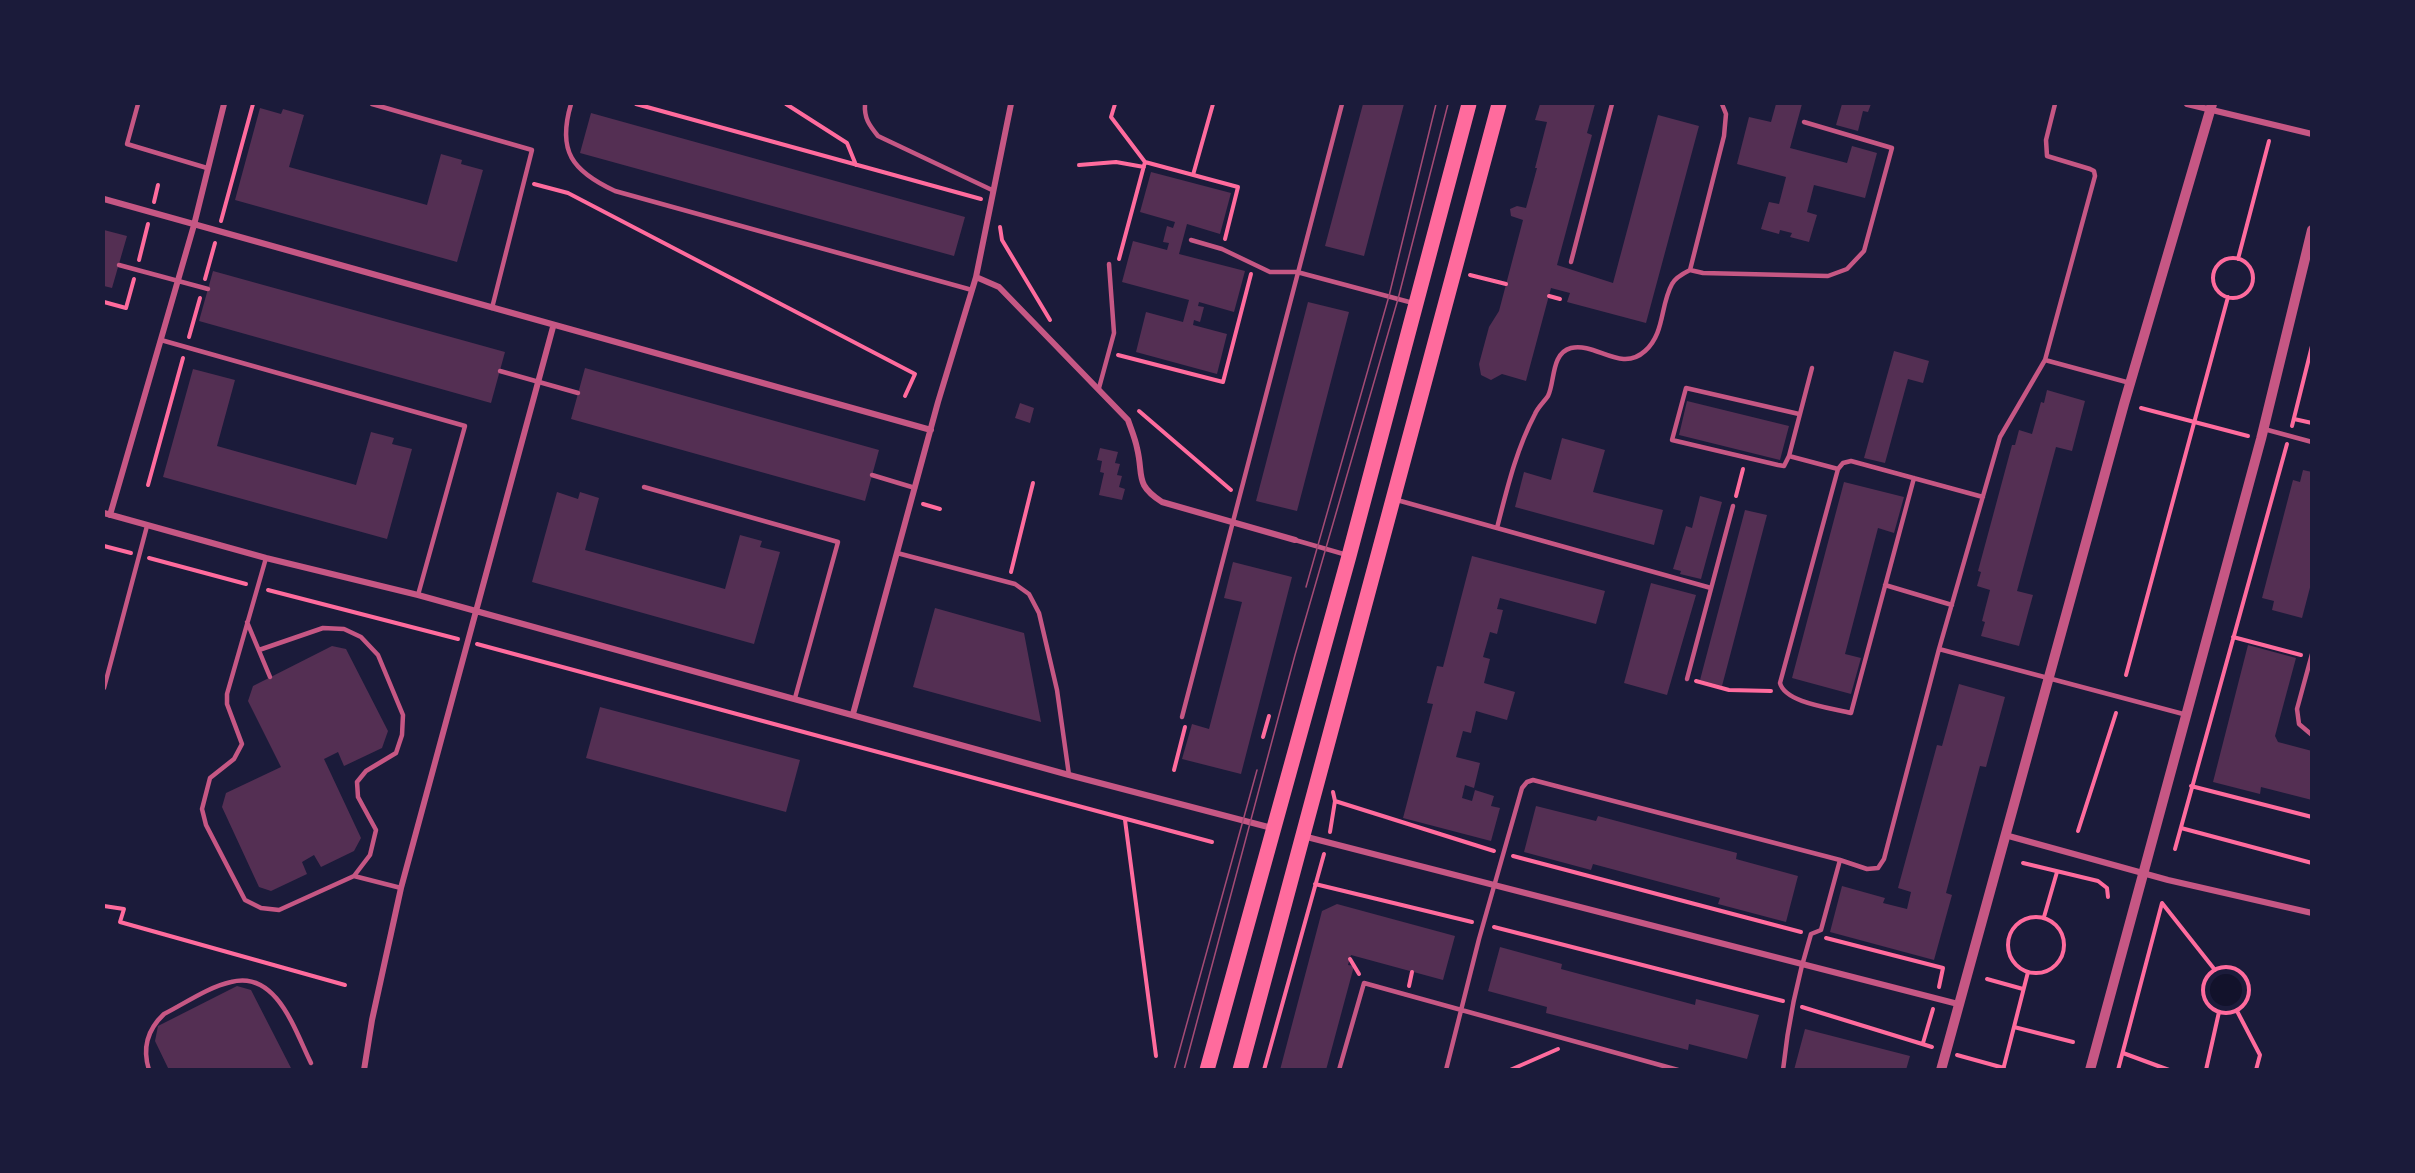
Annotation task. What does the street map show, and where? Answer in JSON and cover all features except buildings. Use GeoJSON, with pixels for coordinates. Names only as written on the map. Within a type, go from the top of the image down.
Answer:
{"type":"FeatureCollection","features":[{"type":"Feature","properties":{"kind":"main road"},"geometry":{"type":"LineString","coordinates":[[1206,1070],[1349,556],[1469,104]]}},
{"type":"Feature","properties":{"kind":"main road"},"geometry":{"type":"LineString","coordinates":[[1240,1070],[1499,104]]}},
{"type":"Feature","properties":{"kind":"street"},"geometry":{"type":"LineString","coordinates":[[224,104],[194,225],[107,514],[266,558],[418,595],[1069,775],[1273,828]]}},
{"type":"Feature","properties":{"kind":"street"},"geometry":{"type":"LineString","coordinates":[[853,714],[931,430],[976,277],[1011,104]]}},
{"type":"Feature","properties":{"kind":"street"},"geometry":{"type":"LineString","coordinates":[[2187,104],[2211,107],[2312,134]]}},
{"type":"Feature","properties":{"kind":"street"},"geometry":{"type":"LineString","coordinates":[[1941,1070],[2130,383],[2211,107]]}},
{"type":"Feature","properties":{"kind":"street"},"geometry":{"type":"LineString","coordinates":[[104,199],[553,327],[931,430]]}},
{"type":"Feature","properties":{"kind":"street"},"geometry":{"type":"LineString","coordinates":[[2090,1070],[2264,429],[2312,231]]}},
{"type":"Feature","properties":{"kind":"street"},"geometry":{"type":"LineString","coordinates":[[976,277],[999,287],[1128,420],[1138,449],[1139,478],[1147,493],[1162,502],[1295,540]]}},
{"type":"Feature","properties":{"kind":"street"},"geometry":{"type":"LineString","coordinates":[[364,1070],[372,1020],[401,888],[470,642],[553,327]]}},
{"type":"Feature","properties":{"kind":"street"},"geometry":{"type":"LineString","coordinates":[[2005,835],[2142,873],[2312,913]]}},
{"type":"Feature","properties":{"kind":"street"},"geometry":{"type":"LineString","coordinates":[[1303,836],[1958,1004]]}},
{"type":"Feature","properties":{"kind":"lane"},"geometry":{"type":"LineString","coordinates":[[138,104],[127,144],[207,168]]}},
{"type":"Feature","properties":{"kind":"lane"},"geometry":{"type":"LineString","coordinates":[[372,104],[532,150],[491,309]]}},
{"type":"Feature","properties":{"kind":"lane"},"geometry":{"type":"LineString","coordinates":[[571,104],[565,140],[570,159],[589,179],[615,191],[972,290]]}},
{"type":"Feature","properties":{"kind":"lane"},"geometry":{"type":"LineString","coordinates":[[865,104],[864,113],[868,125],[878,136],[992,190]]}},
{"type":"Feature","properties":{"kind":"lane"},"geometry":{"type":"LineString","coordinates":[[1182,717],[1342,104]]}},
{"type":"Feature","properties":{"kind":"lane"},"geometry":{"type":"LineString","coordinates":[[1571,262],[1612,104]]}},
{"type":"Feature","properties":{"kind":"lane"},"geometry":{"type":"LineString","coordinates":[[1497,528],[1512,470],[1533,416],[1548,395],[1559,358],[1572,348],[1618,359],[1631,359],[1642,354],[1653,343],[1660,327],[1672,282],[1690,270],[1724,136],[1726,114],[1722,104]]}},
{"type":"Feature","properties":{"kind":"lane"},"geometry":{"type":"LineString","coordinates":[[1446,1070],[1483,924],[1522,788],[1527,782],[1533,780],[1867,869],[1878,868],[1884,859],[1939,649],[2000,437],[2045,360],[2095,176],[2094,171],[2090,169],[2048,156],[2046,140],[2055,104]]}},
{"type":"Feature","properties":{"kind":"lane"},"geometry":{"type":"LineString","coordinates":[[1690,270],[1703,273],[1828,276],[1847,269],[1864,251],[1892,148],[1804,122]]}},
{"type":"Feature","properties":{"kind":"lane"},"geometry":{"type":"LineString","coordinates":[[1191,240],[1222,249],[1270,272],[1297,272],[1415,304]]}},
{"type":"Feature","properties":{"kind":"lane"},"geometry":{"type":"LineString","coordinates":[[1099,388],[1114,333],[1109,264]]}},
{"type":"Feature","properties":{"kind":"lane"},"geometry":{"type":"LineString","coordinates":[[119,265],[208,289]]}},
{"type":"Feature","properties":{"kind":"lane"},"geometry":{"type":"LineString","coordinates":[[161,340],[465,426],[418,595]]}},
{"type":"Feature","properties":{"kind":"lane"},"geometry":{"type":"LineString","coordinates":[[2045,360],[2130,383]]}},
{"type":"Feature","properties":{"kind":"lane"},"geometry":{"type":"LineString","coordinates":[[1799,414],[1686,388],[1672,440],[1784,466],[1789,456],[1812,368]]}},
{"type":"Feature","properties":{"kind":"lane"},"geometry":{"type":"LineString","coordinates":[[500,371],[578,393]]}},
{"type":"Feature","properties":{"kind":"lane"},"geometry":{"type":"LineString","coordinates":[[2264,429],[2312,442]]}},
{"type":"Feature","properties":{"kind":"lane"},"geometry":{"type":"LineString","coordinates":[[1789,456],[1838,469]]}},
{"type":"Feature","properties":{"kind":"lane"},"geometry":{"type":"LineString","coordinates":[[1914,478],[1851,713],[1791,697],[1782,691],[1780,683],[1838,469],[1843,463],[1851,461],[1914,478],[1983,497]]}},
{"type":"Feature","properties":{"kind":"lane"},"geometry":{"type":"LineString","coordinates":[[872,475],[916,488]]}},
{"type":"Feature","properties":{"kind":"lane"},"geometry":{"type":"LineString","coordinates":[[644,487],[838,542],[795,698]]}},
{"type":"Feature","properties":{"kind":"lane"},"geometry":{"type":"LineString","coordinates":[[1394,500],[1711,588]]}},
{"type":"Feature","properties":{"kind":"lane"},"geometry":{"type":"LineString","coordinates":[[1687,679],[1733,506]]}},
{"type":"Feature","properties":{"kind":"lane"},"geometry":{"type":"LineString","coordinates":[[104,688],[147,526]]}},
{"type":"Feature","properties":{"kind":"lane"},"geometry":{"type":"LineString","coordinates":[[1295,540],[1349,556]]}},
{"type":"Feature","properties":{"kind":"lane"},"geometry":{"type":"LineString","coordinates":[[897,553],[1022,587],[1029,594],[1039,613],[1056,690],[1069,775]]}},
{"type":"Feature","properties":{"kind":"lane"},"geometry":{"type":"LineString","coordinates":[[259,650],[323,628],[344,629],[361,637],[378,655],[403,715],[402,735],[396,753],[366,771],[357,782],[358,797],[376,830],[370,855],[354,876],[279,910],[261,908],[245,900],[206,825],[202,809],[210,778],[234,759],[242,744],[227,704],[227,694],[266,558]]}},
{"type":"Feature","properties":{"kind":"lane"},"geometry":{"type":"LineString","coordinates":[[1885,585],[1952,605]]}},
{"type":"Feature","properties":{"kind":"lane"},"geometry":{"type":"LineString","coordinates":[[247,622],[270,677]]}},
{"type":"Feature","properties":{"kind":"lane"},"geometry":{"type":"LineString","coordinates":[[1939,649],[2187,715]]}},
{"type":"Feature","properties":{"kind":"lane"},"geometry":{"type":"LineString","coordinates":[[2311,655],[2297,709],[2299,724],[2312,735]]}},
{"type":"Feature","properties":{"kind":"lane"},"geometry":{"type":"LineString","coordinates":[[1783,1070],[1792,1004],[1802,963],[1811,934],[1821,930],[1840,860]]}},
{"type":"Feature","properties":{"kind":"lane"},"geometry":{"type":"LineString","coordinates":[[354,876],[401,888]]}},
{"type":"Feature","properties":{"kind":"lane"},"geometry":{"type":"LineString","coordinates":[[149,1070],[145,1052],[148,1037],[155,1022],[164,1014],[228,982],[244,979],[265,986],[283,1006],[311,1063]]}},
{"type":"Feature","properties":{"kind":"lane"},"geometry":{"type":"LineString","coordinates":[[1340,1070],[1364,983],[1678,1070]]}},
{"type":"Feature","properties":{"kind":"path"},"geometry":{"type":"LineString","coordinates":[[636,104],[991,202],[998,213],[1002,240],[1057,327]]}},
{"type":"Feature","properties":{"kind":"path"},"geometry":{"type":"LineString","coordinates":[[786,104],[847,143],[856,166]]}},
{"type":"Feature","properties":{"kind":"path"},"geometry":{"type":"LineString","coordinates":[[1109,264],[1118,262],[1144,164],[1111,117],[1114,104]]}},
{"type":"Feature","properties":{"kind":"path"},"geometry":{"type":"LineString","coordinates":[[1193,175],[1213,104]]}},
{"type":"Feature","properties":{"kind":"path"},"geometry":{"type":"LineString","coordinates":[[2238,259],[2269,141]]}},
{"type":"Feature","properties":{"kind":"path"},"geometry":{"type":"LineString","coordinates":[[1079,165],[1116,162],[1144,164],[1238,187],[1222,249]]}},
{"type":"Feature","properties":{"kind":"path"},"geometry":{"type":"LineString","coordinates":[[524,181],[568,193],[915,374],[905,396]]}},
{"type":"Feature","properties":{"kind":"path"},"geometry":{"type":"LineString","coordinates":[[2238,259],[2250,268],[2253,283],[2243,295],[2228,297],[2216,288],[2214,273],[2223,261],[2238,259]]}},
{"type":"Feature","properties":{"kind":"path"},"geometry":{"type":"LineString","coordinates":[[1109,352],[1223,382],[1253,264]]}},
{"type":"Feature","properties":{"kind":"path"},"geometry":{"type":"LineString","coordinates":[[1469,275],[1506,284]]}},
{"type":"Feature","properties":{"kind":"path"},"geometry":{"type":"LineString","coordinates":[[1549,296],[1560,299]]}},
{"type":"Feature","properties":{"kind":"path"},"geometry":{"type":"LineString","coordinates":[[2126,675],[2228,297]]}},
{"type":"Feature","properties":{"kind":"path"},"geometry":{"type":"LineString","coordinates":[[2175,849],[2294,419],[2312,346]]}},
{"type":"Feature","properties":{"kind":"path"},"geometry":{"type":"LineString","coordinates":[[1133,406],[1240,499]]}},
{"type":"Feature","properties":{"kind":"path"},"geometry":{"type":"LineString","coordinates":[[2141,408],[2250,437]]}},
{"type":"Feature","properties":{"kind":"path"},"geometry":{"type":"LineString","coordinates":[[2294,419],[2312,423]]}},
{"type":"Feature","properties":{"kind":"path"},"geometry":{"type":"LineString","coordinates":[[1733,506],[1746,458]]}},
{"type":"Feature","properties":{"kind":"path"},"geometry":{"type":"LineString","coordinates":[[1008,583],[1033,483]]}},
{"type":"Feature","properties":{"kind":"path"},"geometry":{"type":"LineString","coordinates":[[912,501],[939,509]]}},
{"type":"Feature","properties":{"kind":"path"},"geometry":{"type":"LineString","coordinates":[[104,546],[1212,842]]}},
{"type":"Feature","properties":{"kind":"path"},"geometry":{"type":"LineString","coordinates":[[2233,637],[2311,655]]}},
{"type":"Feature","properties":{"kind":"path"},"geometry":{"type":"LineString","coordinates":[[1687,679],[1730,690],[1782,691]]}},
{"type":"Feature","properties":{"kind":"path"},"geometry":{"type":"LineString","coordinates":[[2078,831],[2116,713]]}},
{"type":"Feature","properties":{"kind":"path"},"geometry":{"type":"LineString","coordinates":[[1263,737],[1269,716]]}},
{"type":"Feature","properties":{"kind":"path"},"geometry":{"type":"LineString","coordinates":[[1174,770],[1186,724],[1182,717]]}},
{"type":"Feature","properties":{"kind":"path"},"geometry":{"type":"LineString","coordinates":[[2191,786],[2312,817]]}},
{"type":"Feature","properties":{"kind":"path"},"geometry":{"type":"LineString","coordinates":[[1335,801],[1504,854],[1942,968]]}},
{"type":"Feature","properties":{"kind":"path"},"geometry":{"type":"LineString","coordinates":[[1125,820],[1156,1056]]}},
{"type":"Feature","properties":{"kind":"path"},"geometry":{"type":"LineString","coordinates":[[2181,828],[2312,863]]}},
{"type":"Feature","properties":{"kind":"path"},"geometry":{"type":"LineString","coordinates":[[2023,862],[2098,882],[2107,888],[2108,897]]}},
{"type":"Feature","properties":{"kind":"path"},"geometry":{"type":"LineString","coordinates":[[2044,917],[2057,872]]}},
{"type":"Feature","properties":{"kind":"path"},"geometry":{"type":"LineString","coordinates":[[1315,884],[1483,924],[1792,1004],[1933,1047]]}},
{"type":"Feature","properties":{"kind":"path"},"geometry":{"type":"LineString","coordinates":[[2118,1070],[2162,903],[2215,970]]}},
{"type":"Feature","properties":{"kind":"path"},"geometry":{"type":"LineString","coordinates":[[104,906],[124,909],[120,922],[345,985]]}},
{"type":"Feature","properties":{"kind":"path"},"geometry":{"type":"LineString","coordinates":[[2036,915],[2056,924],[2063,936],[2063,956],[2049,970],[2028,972],[2012,960],[2008,940],[2019,922],[2036,915]]}},
{"type":"Feature","properties":{"kind":"path"},"geometry":{"type":"LineString","coordinates":[[2222,967],[2236,969],[2247,979],[2249,993],[2247,1001],[2237,1011],[2219,1012],[2207,1004],[2203,989],[2208,975],[2215,970],[2222,967]]}},
{"type":"Feature","properties":{"kind":"path"},"geometry":{"type":"LineString","coordinates":[[1957,1055],[2003,1069],[2028,972]]}},
{"type":"Feature","properties":{"kind":"path"},"geometry":{"type":"LineString","coordinates":[[1987,979],[2023,989]]}},
{"type":"Feature","properties":{"kind":"path"},"geometry":{"type":"LineString","coordinates":[[2237,1011],[2260,1054],[2256,1070]]}},
{"type":"Feature","properties":{"kind":"path"},"geometry":{"type":"LineString","coordinates":[[2206,1070],[2219,1012]]}},
{"type":"Feature","properties":{"kind":"path"},"geometry":{"type":"LineString","coordinates":[[2014,1026],[2073,1042]]}},
{"type":"Feature","properties":{"kind":"path"},"geometry":{"type":"LineString","coordinates":[[1510,1070],[1575,1041]]}},
{"type":"Feature","properties":{"kind":"path"},"geometry":{"type":"LineString","coordinates":[[2122,1053],[2169,1070]]}},
{"type":"Feature","properties":{"kind":"shaded area"},"geometry":{"type":"Polygon","coordinates":[[[2226,974],[2237,979],[2242,990],[2237,1001],[2226,1006],[2215,1001],[2210,990],[2215,979],[2226,974]]]}},
{"type":"Feature","properties":{"kind":"tram line"},"geometry":{"type":"LineString","coordinates":[[1306,587],[1389,296],[1436,104]]}},
{"type":"Feature","properties":{"kind":"tram line"},"geometry":{"type":"LineString","coordinates":[[1184,1070],[1295,655],[1398,299],[1448,104]]}},
{"type":"Feature","properties":{"kind":"tram line"},"geometry":{"type":"LineString","coordinates":[[1174,1070],[1257,770]]}}]}
